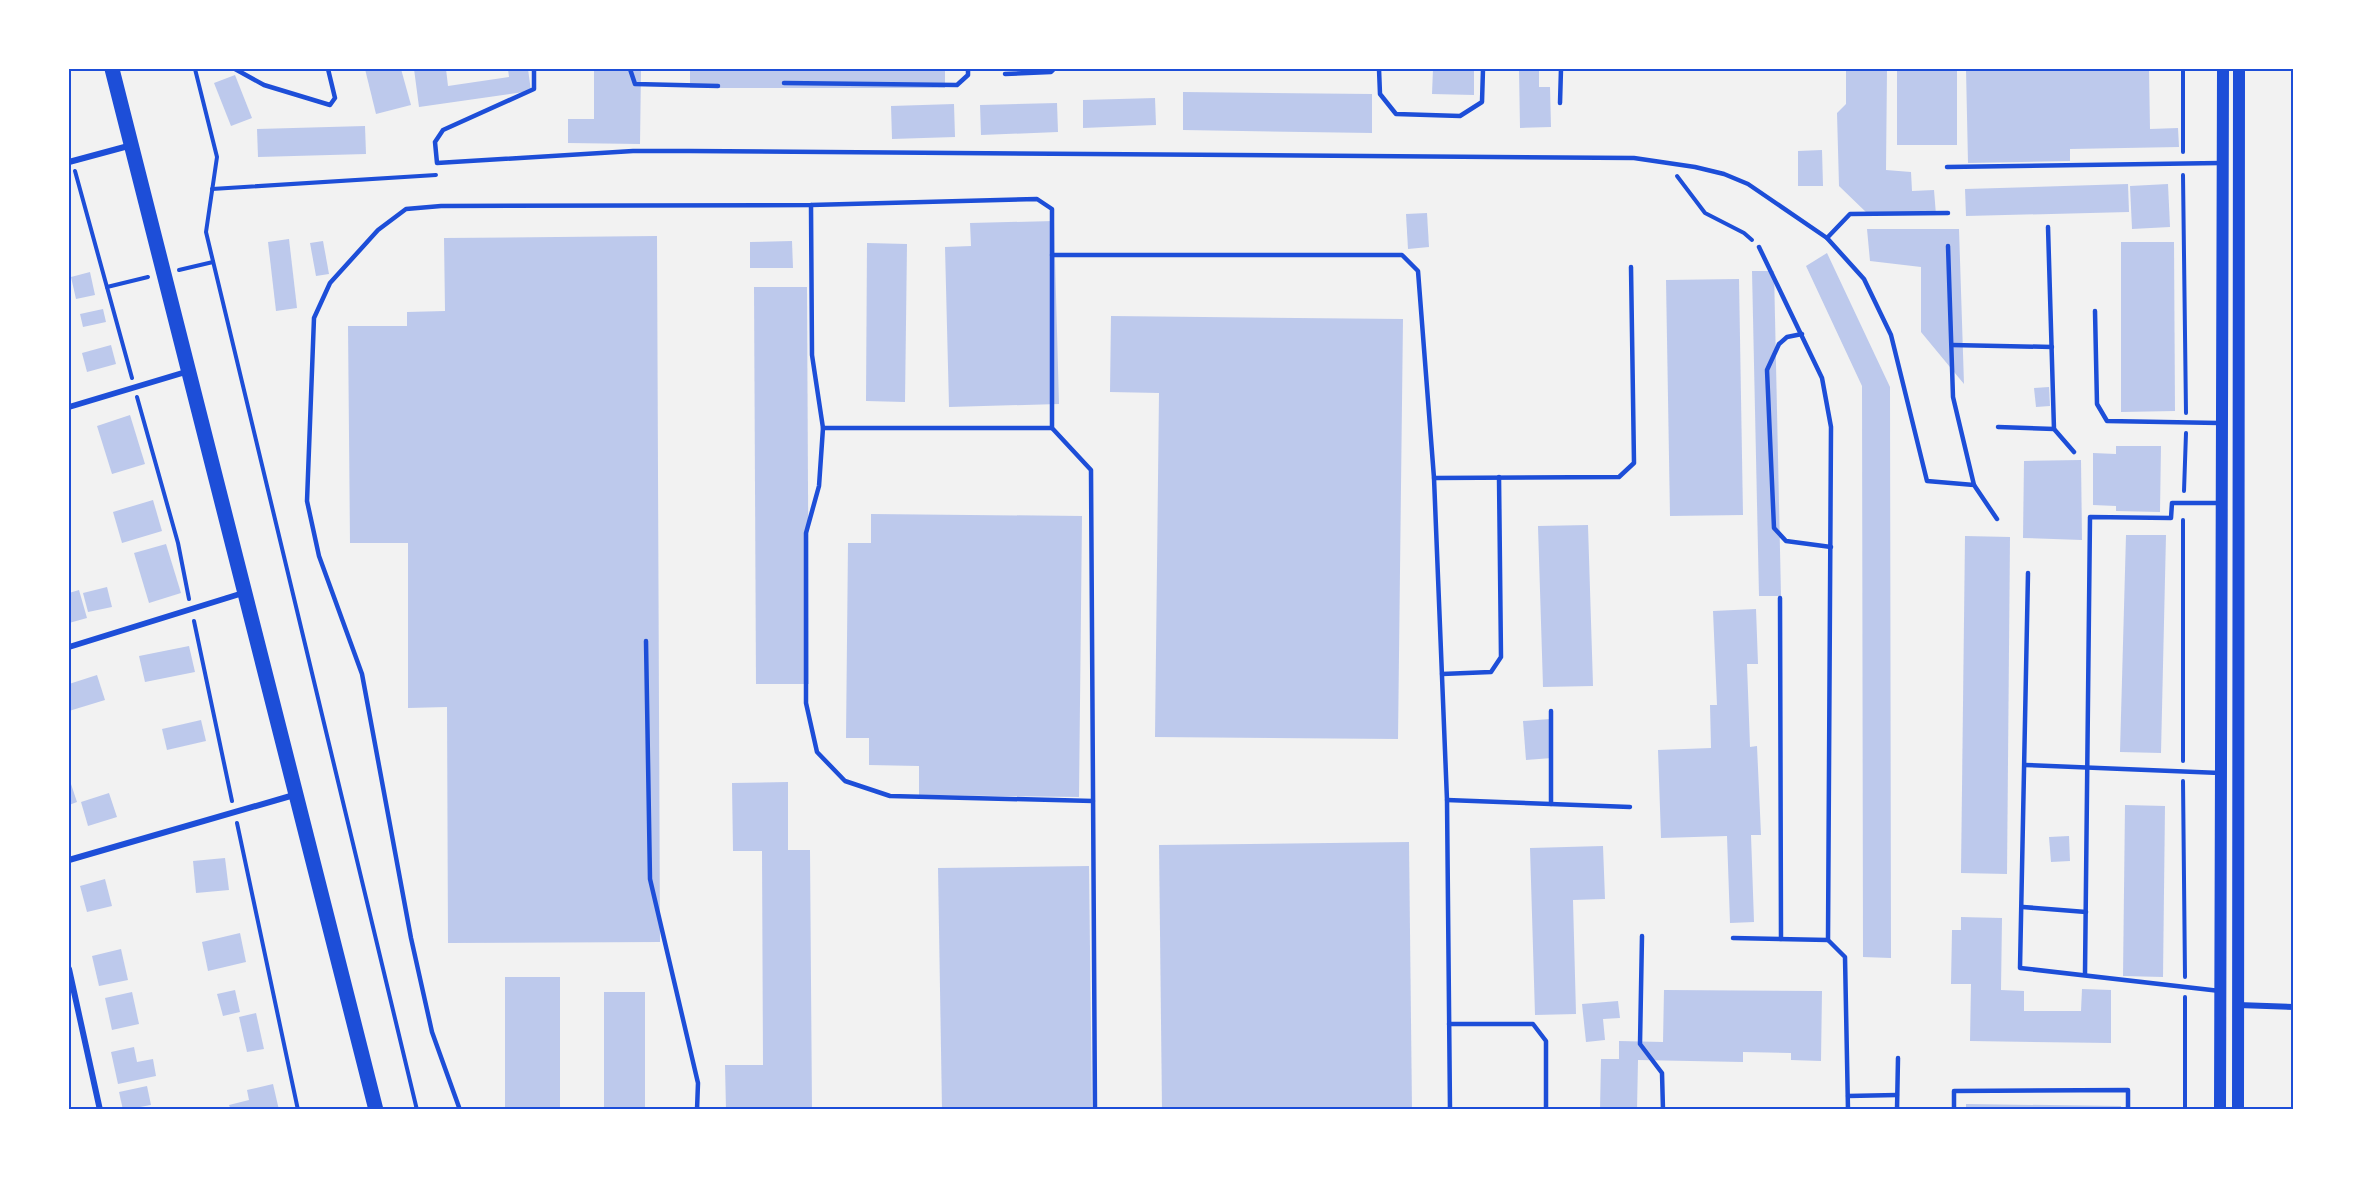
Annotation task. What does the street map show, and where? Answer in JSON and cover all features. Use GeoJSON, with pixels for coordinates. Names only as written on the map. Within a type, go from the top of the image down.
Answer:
{"type":"FeatureCollection","features":[{"type":"Feature","properties":{"kind":"main road"},"geometry":{"type":"LineString","coordinates":[[112,69],[190,371],[294,795],[376,1110]]}},
{"type":"Feature","properties":{"kind":"main road"},"geometry":{"type":"LineString","coordinates":[[2220,1110],[2223,69]]}},
{"type":"Feature","properties":{"kind":"main road"},"geometry":{"type":"LineString","coordinates":[[2238,1110],[2239,69]]}},
{"type":"Feature","properties":{"kind":"main road"},"geometry":{"type":"LineString","coordinates":[[2220,1005],[2238,1005]]}},
{"type":"Feature","properties":{"kind":"street"},"geometry":{"type":"LineString","coordinates":[[71,161],[133,145]]}},
{"type":"Feature","properties":{"kind":"street"},"geometry":{"type":"LineString","coordinates":[[69,407],[190,371]]}},
{"type":"Feature","properties":{"kind":"street"},"geometry":{"type":"LineString","coordinates":[[69,647],[244,593]]}},
{"type":"Feature","properties":{"kind":"street"},"geometry":{"type":"LineString","coordinates":[[69,860],[294,795]]}},
{"type":"Feature","properties":{"kind":"street"},"geometry":{"type":"LineString","coordinates":[[69,969],[100,1110]]}},
{"type":"Feature","properties":{"kind":"street"},"geometry":{"type":"LineString","coordinates":[[2238,1005],[2294,1007]]}},
{"type":"Feature","properties":{"kind":"lane"},"geometry":{"type":"LineString","coordinates":[[235,69],[264,85],[330,105],[334,98],[328,69]]}},
{"type":"Feature","properties":{"kind":"lane"},"geometry":{"type":"LineString","coordinates":[[534,69],[534,89],[443,130],[435,142],[437,163],[633,151],[1623,158],[1666,162],[1724,174],[1748,184],[1827,238],[1864,279],[1891,334],[1927,481],[1974,485]]}},
{"type":"Feature","properties":{"kind":"lane"},"geometry":{"type":"LineString","coordinates":[[630,69],[634,84],[718,86]]}},
{"type":"Feature","properties":{"kind":"lane"},"geometry":{"type":"LineString","coordinates":[[784,83],[957,85],[968,75],[968,69]]}},
{"type":"Feature","properties":{"kind":"lane"},"geometry":{"type":"LineString","coordinates":[[1005,74],[1052,72],[1054,69]]}},
{"type":"Feature","properties":{"kind":"lane"},"geometry":{"type":"LineString","coordinates":[[1380,69],[1380,94],[1396,114],[1460,116],[1482,102],[1483,69]]}},
{"type":"Feature","properties":{"kind":"lane"},"geometry":{"type":"LineString","coordinates":[[1560,103],[1561,69]]}},
{"type":"Feature","properties":{"kind":"lane"},"geometry":{"type":"LineString","coordinates":[[1947,167],[2223,163]]}},
{"type":"Feature","properties":{"kind":"lane"},"geometry":{"type":"LineString","coordinates":[[460,1110],[429,1022],[362,674],[319,556],[307,501],[314,318],[330,283],[378,230],[406,209],[441,206],[811,205],[1037,199],[1052,209],[1052,428],[1091,470],[1095,1110]]}},
{"type":"Feature","properties":{"kind":"lane"},"geometry":{"type":"LineString","coordinates":[[811,205],[812,355],[822,428],[819,486],[806,533],[806,703],[817,752],[845,781],[890,796],[1093,801]]}},
{"type":"Feature","properties":{"kind":"lane"},"geometry":{"type":"LineString","coordinates":[[1827,238],[1850,214],[1948,213]]}},
{"type":"Feature","properties":{"kind":"lane"},"geometry":{"type":"LineString","coordinates":[[2049,227],[2054,429],[2074,452]]}},
{"type":"Feature","properties":{"kind":"lane"},"geometry":{"type":"LineString","coordinates":[[1948,246],[1953,398],[1974,485],[1997,519]]}},
{"type":"Feature","properties":{"kind":"lane"},"geometry":{"type":"LineString","coordinates":[[1759,247],[1822,378],[1831,427],[1828,940]]}},
{"type":"Feature","properties":{"kind":"lane"},"geometry":{"type":"LineString","coordinates":[[1053,255],[1402,255],[1418,271],[1434,478],[1447,800],[1449,1110]]}},
{"type":"Feature","properties":{"kind":"lane"},"geometry":{"type":"LineString","coordinates":[[1434,478],[1619,477],[1634,463],[1631,267]]}},
{"type":"Feature","properties":{"kind":"lane"},"geometry":{"type":"LineString","coordinates":[[2096,311],[2097,404],[2107,421],[2222,423]]}},
{"type":"Feature","properties":{"kind":"lane"},"geometry":{"type":"LineString","coordinates":[[1802,334],[1787,337],[1779,344],[1767,370],[1774,528],[1786,541],[1831,547]]}},
{"type":"Feature","properties":{"kind":"lane"},"geometry":{"type":"LineString","coordinates":[[1952,345],[2052,347]]}},
{"type":"Feature","properties":{"kind":"lane"},"geometry":{"type":"LineString","coordinates":[[1998,427],[2054,429]]}},
{"type":"Feature","properties":{"kind":"lane"},"geometry":{"type":"LineString","coordinates":[[822,428],[1052,428]]}},
{"type":"Feature","properties":{"kind":"lane"},"geometry":{"type":"LineString","coordinates":[[1442,674],[1491,672],[1501,657],[1499,477]]}},
{"type":"Feature","properties":{"kind":"lane"},"geometry":{"type":"LineString","coordinates":[[2085,974],[2090,517],[2171,518],[2172,503],[2222,503]]}},
{"type":"Feature","properties":{"kind":"lane"},"geometry":{"type":"LineString","coordinates":[[2028,573],[2020,968],[2220,991]]}},
{"type":"Feature","properties":{"kind":"lane"},"geometry":{"type":"LineString","coordinates":[[1780,598],[1781,939]]}},
{"type":"Feature","properties":{"kind":"lane"},"geometry":{"type":"LineString","coordinates":[[646,641],[650,879],[698,1083],[697,1110]]}},
{"type":"Feature","properties":{"kind":"lane"},"geometry":{"type":"LineString","coordinates":[[1551,711],[1551,804]]}},
{"type":"Feature","properties":{"kind":"lane"},"geometry":{"type":"LineString","coordinates":[[2025,765],[2221,773]]}},
{"type":"Feature","properties":{"kind":"lane"},"geometry":{"type":"LineString","coordinates":[[1447,800],[1630,807]]}},
{"type":"Feature","properties":{"kind":"lane"},"geometry":{"type":"LineString","coordinates":[[2023,907],[2086,912]]}},
{"type":"Feature","properties":{"kind":"lane"},"geometry":{"type":"LineString","coordinates":[[1642,936],[1640,1044],[1662,1073],[1663,1110]]}},
{"type":"Feature","properties":{"kind":"lane"},"geometry":{"type":"LineString","coordinates":[[1733,938],[1828,940],[1845,957],[1848,1110]]}},
{"type":"Feature","properties":{"kind":"lane"},"geometry":{"type":"LineString","coordinates":[[1449,1024],[1533,1024],[1546,1041],[1546,1110]]}},
{"type":"Feature","properties":{"kind":"lane"},"geometry":{"type":"LineString","coordinates":[[1897,1110],[1898,1058]]}},
{"type":"Feature","properties":{"kind":"lane"},"geometry":{"type":"LineString","coordinates":[[1954,1110],[1954,1091],[2128,1090],[2128,1110]]}},
{"type":"Feature","properties":{"kind":"lane"},"geometry":{"type":"LineString","coordinates":[[1848,1095],[1898,1095]]}},
{"type":"Feature","properties":{"kind":"path"},"geometry":{"type":"LineString","coordinates":[[195,69],[217,157],[206,232],[417,1110]]}},
{"type":"Feature","properties":{"kind":"path"},"geometry":{"type":"LineString","coordinates":[[2183,69],[2186,422],[2183,503],[2183,771],[2186,1110]]}},
{"type":"Feature","properties":{"kind":"path"},"geometry":{"type":"LineString","coordinates":[[71,161],[178,543],[298,1110]]}},
{"type":"Feature","properties":{"kind":"path"},"geometry":{"type":"LineString","coordinates":[[1666,162],[1705,213],[1744,233],[1759,247]]}},
{"type":"Feature","properties":{"kind":"path"},"geometry":{"type":"LineString","coordinates":[[212,189],[442,175]]}},
{"type":"Feature","properties":{"kind":"building"},"geometry":{"type":"Polygon","coordinates":[[[365,69],[401,69],[411,105],[376,114],[365,69]]]}},
{"type":"Feature","properties":{"kind":"building"},"geometry":{"type":"Polygon","coordinates":[[[414,69],[446,69],[448,86],[509,77],[508,69],[528,69],[531,91],[419,107],[414,69]]]}},
{"type":"Feature","properties":{"kind":"building"},"geometry":{"type":"Polygon","coordinates":[[[594,69],[641,69],[640,144],[568,143],[568,119],[594,119],[594,69]]]}},
{"type":"Feature","properties":{"kind":"building"},"geometry":{"type":"Polygon","coordinates":[[[690,69],[945,69],[945,88],[690,88],[690,69]]]}},
{"type":"Feature","properties":{"kind":"building"},"geometry":{"type":"Polygon","coordinates":[[[1433,69],[1474,69],[1474,95],[1432,94],[1433,69]]]}},
{"type":"Feature","properties":{"kind":"building"},"geometry":{"type":"Polygon","coordinates":[[[1519,69],[1539,69],[1539,87],[1550,87],[1551,127],[1520,128],[1519,69]]]}},
{"type":"Feature","properties":{"kind":"building"},"geometry":{"type":"Polygon","coordinates":[[[1846,69],[1887,69],[1886,170],[1911,172],[1912,191],[1934,190],[1936,215],[1868,214],[1839,186],[1837,113],[1846,104],[1846,69]]]}},
{"type":"Feature","properties":{"kind":"building"},"geometry":{"type":"Polygon","coordinates":[[[1897,69],[1957,69],[1957,145],[1897,145],[1897,69]]]}},
{"type":"Feature","properties":{"kind":"building"},"geometry":{"type":"Polygon","coordinates":[[[1966,69],[2149,69],[2150,129],[2178,128],[2179,147],[2070,149],[2070,161],[1968,163],[1966,69]]]}},
{"type":"Feature","properties":{"kind":"building"},"geometry":{"type":"Polygon","coordinates":[[[235,75],[252,118],[231,126],[214,83],[235,75]]]}},
{"type":"Feature","properties":{"kind":"building"},"geometry":{"type":"Polygon","coordinates":[[[1183,92],[1372,94],[1372,133],[1183,130],[1183,92]]]}},
{"type":"Feature","properties":{"kind":"building"},"geometry":{"type":"Polygon","coordinates":[[[1155,98],[1156,125],[1083,128],[1083,100],[1155,98]]]}},
{"type":"Feature","properties":{"kind":"building"},"geometry":{"type":"Polygon","coordinates":[[[1057,103],[1058,132],[981,135],[980,105],[1057,103]]]}},
{"type":"Feature","properties":{"kind":"building"},"geometry":{"type":"Polygon","coordinates":[[[954,104],[955,137],[892,139],[891,106],[954,104]]]}},
{"type":"Feature","properties":{"kind":"building"},"geometry":{"type":"Polygon","coordinates":[[[365,126],[366,154],[258,157],[257,129],[365,126]]]}},
{"type":"Feature","properties":{"kind":"building"},"geometry":{"type":"Polygon","coordinates":[[[1822,150],[1823,186],[1798,186],[1798,151],[1822,150]]]}},
{"type":"Feature","properties":{"kind":"building"},"geometry":{"type":"Polygon","coordinates":[[[2128,184],[2129,212],[1966,216],[1965,189],[2128,184]]]}},
{"type":"Feature","properties":{"kind":"building"},"geometry":{"type":"Polygon","coordinates":[[[2168,184],[2170,227],[2132,229],[2130,186],[2168,184]]]}},
{"type":"Feature","properties":{"kind":"building"},"geometry":{"type":"Polygon","coordinates":[[[1427,213],[1429,247],[1408,249],[1406,214],[1427,213]]]}},
{"type":"Feature","properties":{"kind":"building"},"geometry":{"type":"Polygon","coordinates":[[[1054,221],[1059,404],[949,407],[945,247],[971,246],[970,223],[1054,221]]]}},
{"type":"Feature","properties":{"kind":"building"},"geometry":{"type":"Polygon","coordinates":[[[1867,229],[1959,229],[1964,384],[1921,332],[1921,267],[1870,261],[1867,229]]]}},
{"type":"Feature","properties":{"kind":"building"},"geometry":{"type":"Polygon","coordinates":[[[657,236],[660,942],[448,943],[447,707],[408,708],[408,543],[350,543],[348,326],[407,326],[407,312],[445,311],[444,238],[657,236]]]}},
{"type":"Feature","properties":{"kind":"building"},"geometry":{"type":"Polygon","coordinates":[[[289,239],[297,308],[276,311],[268,242],[289,239]]]}},
{"type":"Feature","properties":{"kind":"building"},"geometry":{"type":"Polygon","coordinates":[[[323,241],[329,274],[316,276],[310,243],[323,241]]]}},
{"type":"Feature","properties":{"kind":"building"},"geometry":{"type":"Polygon","coordinates":[[[792,241],[793,268],[750,268],[750,242],[792,241]]]}},
{"type":"Feature","properties":{"kind":"building"},"geometry":{"type":"Polygon","coordinates":[[[2121,242],[2174,242],[2175,411],[2121,412],[2121,242]]]}},
{"type":"Feature","properties":{"kind":"building"},"geometry":{"type":"Polygon","coordinates":[[[867,243],[907,244],[905,402],[866,401],[867,243]]]}},
{"type":"Feature","properties":{"kind":"building"},"geometry":{"type":"Polygon","coordinates":[[[1827,253],[1890,387],[1891,958],[1863,957],[1862,386],[1806,266],[1827,253]]]}},
{"type":"Feature","properties":{"kind":"building"},"geometry":{"type":"Polygon","coordinates":[[[1752,271],[1774,271],[1781,596],[1759,596],[1752,271]]]}},
{"type":"Feature","properties":{"kind":"building"},"geometry":{"type":"Polygon","coordinates":[[[90,272],[95,295],[76,299],[71,277],[90,272]]]}},
{"type":"Feature","properties":{"kind":"building"},"geometry":{"type":"Polygon","coordinates":[[[1739,279],[1743,515],[1670,516],[1666,280],[1739,279]]]}},
{"type":"Feature","properties":{"kind":"building"},"geometry":{"type":"Polygon","coordinates":[[[754,287],[807,287],[809,684],[756,684],[754,287]]]}},
{"type":"Feature","properties":{"kind":"building"},"geometry":{"type":"Polygon","coordinates":[[[103,309],[106,322],[83,327],[80,314],[103,309]]]}},
{"type":"Feature","properties":{"kind":"building"},"geometry":{"type":"Polygon","coordinates":[[[1111,316],[1403,319],[1398,739],[1155,737],[1159,393],[1110,392],[1111,316]]]}},
{"type":"Feature","properties":{"kind":"building"},"geometry":{"type":"Polygon","coordinates":[[[111,345],[116,364],[87,372],[82,353],[111,345]]]}},
{"type":"Feature","properties":{"kind":"building"},"geometry":{"type":"Polygon","coordinates":[[[2049,387],[2050,406],[2036,407],[2034,388],[2049,387]]]}},
{"type":"Feature","properties":{"kind":"building"},"geometry":{"type":"Polygon","coordinates":[[[130,415],[145,464],[112,474],[97,426],[130,415]]]}},
{"type":"Feature","properties":{"kind":"building"},"geometry":{"type":"Polygon","coordinates":[[[2116,446],[2161,446],[2160,512],[2116,511],[2116,506],[2093,505],[2093,453],[2116,454],[2116,446]]]}},
{"type":"Feature","properties":{"kind":"building"},"geometry":{"type":"Polygon","coordinates":[[[2081,460],[2082,540],[2023,538],[2024,461],[2081,460]]]}},
{"type":"Feature","properties":{"kind":"building"},"geometry":{"type":"Polygon","coordinates":[[[153,500],[162,531],[122,543],[113,512],[153,500]]]}},
{"type":"Feature","properties":{"kind":"building"},"geometry":{"type":"Polygon","coordinates":[[[871,514],[1082,516],[1079,797],[919,795],[919,766],[869,765],[869,738],[846,738],[848,543],[871,543],[871,514]]]}},
{"type":"Feature","properties":{"kind":"building"},"geometry":{"type":"Polygon","coordinates":[[[1588,525],[1593,686],[1543,687],[1538,526],[1588,525]]]}},
{"type":"Feature","properties":{"kind":"building"},"geometry":{"type":"Polygon","coordinates":[[[2126,535],[2166,535],[2161,753],[2120,752],[2126,535]]]}},
{"type":"Feature","properties":{"kind":"building"},"geometry":{"type":"Polygon","coordinates":[[[1965,536],[2010,537],[2007,874],[1961,873],[1965,536]]]}},
{"type":"Feature","properties":{"kind":"building"},"geometry":{"type":"Polygon","coordinates":[[[166,544],[181,593],[149,603],[134,553],[166,544]]]}},
{"type":"Feature","properties":{"kind":"building"},"geometry":{"type":"Polygon","coordinates":[[[107,587],[112,607],[88,612],[83,593],[107,587]]]}},
{"type":"Feature","properties":{"kind":"building"},"geometry":{"type":"Polygon","coordinates":[[[79,590],[87,618],[69,623],[69,593],[79,590]]]}},
{"type":"Feature","properties":{"kind":"building"},"geometry":{"type":"Polygon","coordinates":[[[1756,609],[1758,664],[1747,664],[1750,747],[1757,746],[1761,835],[1751,835],[1754,922],[1730,923],[1727,836],[1661,838],[1658,750],[1711,748],[1710,705],[1717,705],[1713,611],[1756,609]]]}},
{"type":"Feature","properties":{"kind":"building"},"geometry":{"type":"Polygon","coordinates":[[[189,646],[195,672],[145,682],[139,656],[189,646]]]}},
{"type":"Feature","properties":{"kind":"building"},"geometry":{"type":"Polygon","coordinates":[[[97,675],[105,700],[69,711],[69,684],[97,675]]]}},
{"type":"Feature","properties":{"kind":"building"},"geometry":{"type":"Polygon","coordinates":[[[1550,719],[1552,758],[1526,760],[1523,721],[1550,719]]]}},
{"type":"Feature","properties":{"kind":"building"},"geometry":{"type":"Polygon","coordinates":[[[201,720],[206,741],[167,750],[162,729],[201,720]]]}},
{"type":"Feature","properties":{"kind":"building"},"geometry":{"type":"Polygon","coordinates":[[[69,778],[77,802],[69,805],[69,778]]]}},
{"type":"Feature","properties":{"kind":"building"},"geometry":{"type":"Polygon","coordinates":[[[788,782],[788,850],[810,850],[812,1110],[726,1110],[725,1065],[763,1065],[762,851],[733,851],[732,783],[788,782]]]}},
{"type":"Feature","properties":{"kind":"building"},"geometry":{"type":"Polygon","coordinates":[[[109,793],[117,817],[88,826],[81,802],[109,793]]]}},
{"type":"Feature","properties":{"kind":"building"},"geometry":{"type":"Polygon","coordinates":[[[2125,805],[2165,806],[2163,977],[2123,976],[2125,805]]]}},
{"type":"Feature","properties":{"kind":"building"},"geometry":{"type":"Polygon","coordinates":[[[2069,836],[2070,861],[2051,862],[2049,837],[2069,836]]]}},
{"type":"Feature","properties":{"kind":"building"},"geometry":{"type":"Polygon","coordinates":[[[1409,842],[1412,1110],[1162,1110],[1159,845],[1409,842]]]}},
{"type":"Feature","properties":{"kind":"building"},"geometry":{"type":"Polygon","coordinates":[[[1603,846],[1605,899],[1573,900],[1576,1014],[1535,1015],[1530,848],[1603,846]]]}},
{"type":"Feature","properties":{"kind":"building"},"geometry":{"type":"Polygon","coordinates":[[[225,858],[229,890],[196,893],[193,861],[225,858]]]}},
{"type":"Feature","properties":{"kind":"building"},"geometry":{"type":"Polygon","coordinates":[[[1089,866],[1092,1110],[942,1110],[938,868],[1089,866]]]}},
{"type":"Feature","properties":{"kind":"building"},"geometry":{"type":"Polygon","coordinates":[[[105,879],[112,906],[87,912],[80,886],[105,879]]]}},
{"type":"Feature","properties":{"kind":"building"},"geometry":{"type":"Polygon","coordinates":[[[1961,917],[2002,918],[2001,990],[2024,991],[2024,1011],[2081,1011],[2082,989],[2111,990],[2111,1043],[1970,1041],[1971,984],[1951,984],[1952,930],[1961,930],[1961,917]]]}},
{"type":"Feature","properties":{"kind":"building"},"geometry":{"type":"Polygon","coordinates":[[[240,933],[246,962],[208,971],[202,942],[240,933]]]}},
{"type":"Feature","properties":{"kind":"building"},"geometry":{"type":"Polygon","coordinates":[[[121,949],[128,980],[99,986],[92,956],[121,949]]]}},
{"type":"Feature","properties":{"kind":"building"},"geometry":{"type":"Polygon","coordinates":[[[505,977],[560,977],[560,1110],[505,1110],[505,977]]]}},
{"type":"Feature","properties":{"kind":"building"},"geometry":{"type":"Polygon","coordinates":[[[235,990],[240,1012],[223,1016],[217,994],[235,990]]]}},
{"type":"Feature","properties":{"kind":"building"},"geometry":{"type":"Polygon","coordinates":[[[1664,990],[1822,991],[1821,1061],[1791,1060],[1791,1053],[1743,1052],[1743,1062],[1638,1060],[1637,1110],[1600,1110],[1601,1059],[1619,1059],[1619,1041],[1663,1042],[1664,990]]]}},
{"type":"Feature","properties":{"kind":"building"},"geometry":{"type":"Polygon","coordinates":[[[132,992],[139,1024],[112,1030],[105,998],[132,992]]]}},
{"type":"Feature","properties":{"kind":"building"},"geometry":{"type":"Polygon","coordinates":[[[604,992],[645,992],[645,1110],[604,1110],[604,992]]]}},
{"type":"Feature","properties":{"kind":"building"},"geometry":{"type":"Polygon","coordinates":[[[1618,1001],[1620,1018],[1603,1019],[1605,1040],[1586,1042],[1582,1004],[1618,1001]]]}},
{"type":"Feature","properties":{"kind":"building"},"geometry":{"type":"Polygon","coordinates":[[[256,1013],[264,1049],[247,1052],[239,1017],[256,1013]]]}},
{"type":"Feature","properties":{"kind":"building"},"geometry":{"type":"Polygon","coordinates":[[[134,1047],[137,1062],[153,1059],[156,1076],[118,1084],[111,1052],[134,1047]]]}},
{"type":"Feature","properties":{"kind":"building"},"geometry":{"type":"Polygon","coordinates":[[[273,1084],[279,1110],[231,1110],[229,1105],[249,1100],[247,1090],[273,1084]]]}},
{"type":"Feature","properties":{"kind":"building"},"geometry":{"type":"Polygon","coordinates":[[[147,1086],[151,1105],[123,1110],[119,1092],[147,1086]]]}},
{"type":"Feature","properties":{"kind":"building"},"geometry":{"type":"Polygon","coordinates":[[[1966,1104],[2121,1106],[2121,1110],[1966,1110],[1966,1104]]]}}]}
